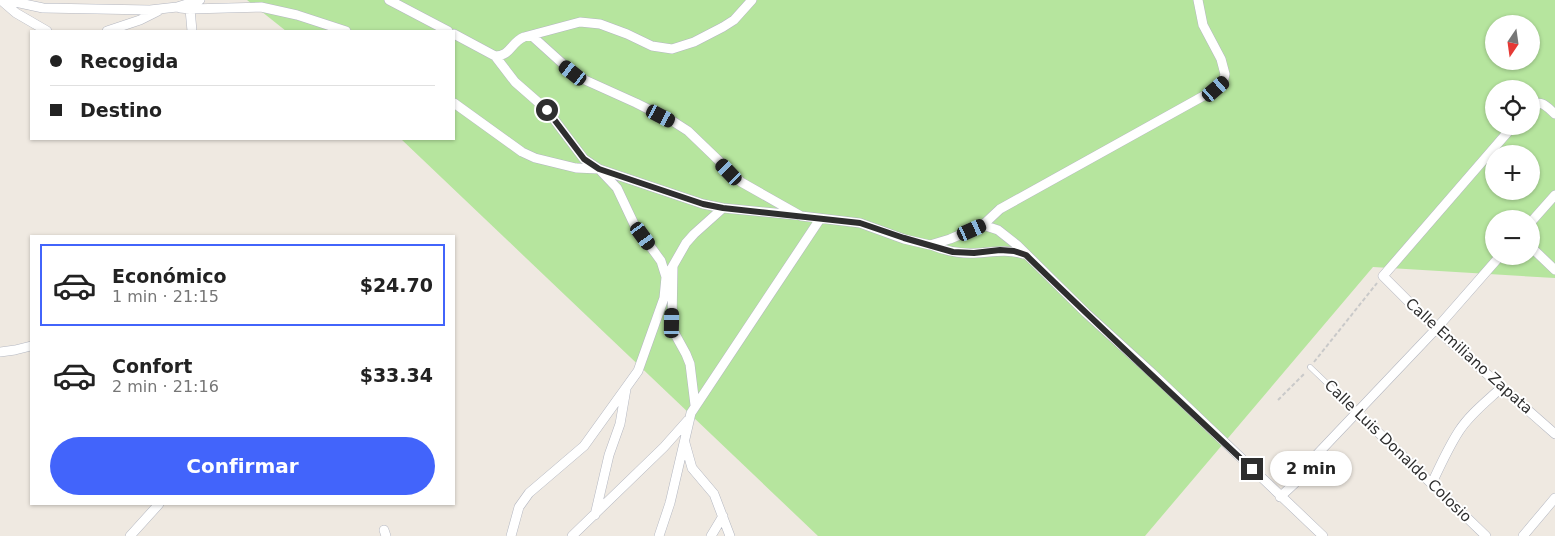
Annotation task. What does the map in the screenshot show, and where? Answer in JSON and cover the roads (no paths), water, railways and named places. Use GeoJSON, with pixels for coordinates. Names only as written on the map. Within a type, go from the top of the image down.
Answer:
{"type":"FeatureCollection","features":[{"type":"Feature","properties":{"kind":"street"},"geometry":{"type":"LineString","coordinates":[[2,0],[16,13],[45,30]]}},
{"type":"Feature","properties":{"kind":"street"},"geometry":{"type":"LineString","coordinates":[[6,0],[43,8],[150,10],[177,7],[200,0]]}},
{"type":"Feature","properties":{"kind":"street"},"geometry":{"type":"LineString","coordinates":[[389,0],[446,30]]}},
{"type":"Feature","properties":{"kind":"street"},"geometry":{"type":"LineString","coordinates":[[495,56],[504,55],[519,39],[580,22],[600,24],[652,46],[672,49],[694,42],[723,27],[734,20],[752,0]]}},
{"type":"Feature","properties":{"kind":"street"},"geometry":{"type":"LineString","coordinates":[[930,245],[983,225],[1000,209],[1216,89],[1223,83],[1225,74],[1221,59],[1203,25],[1198,0]]}},
{"type":"Feature","properties":{"kind":"street"},"geometry":{"type":"LineString","coordinates":[[177,7],[190,9],[261,7],[297,15],[343,30]]}},
{"type":"Feature","properties":{"kind":"street"},"geometry":{"type":"LineString","coordinates":[[110,30],[140,20],[166,8]]}},
{"type":"Feature","properties":{"kind":"street"},"geometry":{"type":"LineString","coordinates":[[190,9],[192,30]]}},
{"type":"Feature","properties":{"kind":"street"},"geometry":{"type":"LineString","coordinates":[[455,35],[495,56],[515,82],[547,110],[584,159],[599,169],[617,188],[634,224],[661,261],[666,277],[664,298],[638,371],[584,446],[529,494],[519,507],[511,536]]}},
{"type":"Feature","properties":{"kind":"street"},"geometry":{"type":"LineString","coordinates":[[532,36],[573,73],[674,122],[688,131],[741,182],[801,216]]}},
{"type":"Feature","properties":{"kind":"street"},"geometry":{"type":"LineString","coordinates":[[455,104],[528,156],[576,168],[599,169],[703,204],[723,208],[860,223],[953,252],[1014,251],[1026,255]]}},
{"type":"Feature","properties":{"kind":"street"},"geometry":{"type":"LineString","coordinates":[[1540,104],[1544,104],[1555,114]]}},
{"type":"Feature","properties":{"kind":"street","name":"Calle Emiliano Zapata"},"geometry":{"type":"LineString","coordinates":[[1504,135],[1384,276],[1436,329],[1555,434]]}},
{"type":"Feature","properties":{"kind":"street"},"geometry":{"type":"LineString","coordinates":[[1540,212],[1555,195]]}},
{"type":"Feature","properties":{"kind":"street"},"geometry":{"type":"LineString","coordinates":[[666,277],[690,238],[723,208]]}},
{"type":"Feature","properties":{"kind":"street"},"geometry":{"type":"LineString","coordinates":[[572,536],[664,447],[688,420],[695,405],[725,364],[820,219]]}},
{"type":"Feature","properties":{"kind":"street"},"geometry":{"type":"LineString","coordinates":[[983,225],[998,230],[1026,255],[1323,536]]}},
{"type":"Feature","properties":{"kind":"street"},"geometry":{"type":"LineString","coordinates":[[1540,256],[1555,270]]}},
{"type":"Feature","properties":{"kind":"street"},"geometry":{"type":"LineString","coordinates":[[1280,497],[1295,483],[1306,466],[1356,411],[1436,329],[1492,265]]}},
{"type":"Feature","properties":{"kind":"street"},"geometry":{"type":"LineString","coordinates":[[673,266],[672,323],[675,334],[690,364],[695,405]]}},
{"type":"Feature","properties":{"kind":"street"},"geometry":{"type":"LineString","coordinates":[[0,352],[30,346]]}},
{"type":"Feature","properties":{"kind":"street"},"geometry":{"type":"LineString","coordinates":[[1432,483],[1459,430],[1478,408],[1502,387]]}},
{"type":"Feature","properties":{"kind":"street"},"geometry":{"type":"LineString","coordinates":[[595,515],[609,455],[620,424],[626,388]]}},
{"type":"Feature","properties":{"kind":"street","name":"Calle Luis Donaldo Colosio"},"geometry":{"type":"LineString","coordinates":[[1356,411],[1486,536]]}},
{"type":"Feature","properties":{"kind":"street"},"geometry":{"type":"LineString","coordinates":[[659,536],[685,441],[688,420]]}},
{"type":"Feature","properties":{"kind":"street"},"geometry":{"type":"LineString","coordinates":[[685,441],[692,468],[714,494],[730,536]]}},
{"type":"Feature","properties":{"kind":"street"},"geometry":{"type":"LineString","coordinates":[[1524,536],[1555,498]]}},
{"type":"Feature","properties":{"kind":"street"},"geometry":{"type":"LineString","coordinates":[[130,536],[158,505]]}},
{"type":"Feature","properties":{"kind":"street"},"geometry":{"type":"LineString","coordinates":[[711,536],[723,516]]}},
{"type":"Feature","properties":{"kind":"lane","name":"Calle Luis Donaldo Colosio"},"geometry":{"type":"LineString","coordinates":[[1310,367],[1356,411]]}}]}
